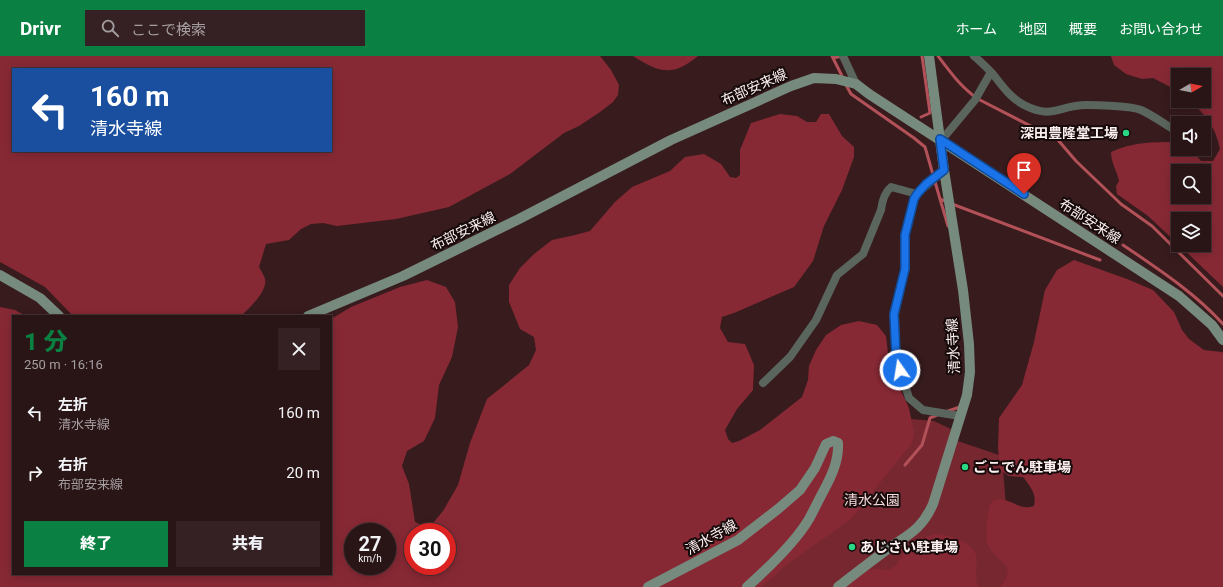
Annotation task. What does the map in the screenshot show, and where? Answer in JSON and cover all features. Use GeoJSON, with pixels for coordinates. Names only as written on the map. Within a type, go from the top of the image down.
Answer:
{"type":"FeatureCollection","features":[{"type":"Feature","properties":{"kind":"main road","name":"清水寺線"},"geometry":{"type":"LineString","coordinates":[[838,587],[885,551],[917,529],[927,518],[933,504],[967,395],[970,372],[969,344],[963,290],[944,170],[929,56]]}},
{"type":"Feature","properties":{"kind":"main road","name":"布部安来線"},"geometry":{"type":"LineString","coordinates":[[310,315],[403,276],[519,219],[671,140],[791,86],[814,78],[836,79],[856,84],[869,94],[1179,296],[1212,325],[1223,340]]}},
{"type":"Feature","properties":{"kind":"main road"},"geometry":{"type":"LineString","coordinates":[[0,276],[40,298],[58,315]]}},
{"type":"Feature","properties":{"kind":"main road","name":"清水寺線"},"geometry":{"type":"LineString","coordinates":[[648,587],[738,540],[800,490],[816,468],[826,444],[833,441],[838,443],[839,451],[836,465],[808,520],[790,544],[747,587]]}},
{"type":"Feature","properties":{"kind":"street"},"geometry":{"type":"LineString","coordinates":[[843,56],[856,84]]}},
{"type":"Feature","properties":{"kind":"street"},"geometry":{"type":"LineString","coordinates":[[974,56],[991,72],[1008,94],[1023,104],[1039,111],[1049,112],[1073,106],[1086,105],[1133,108],[1148,114],[1171,128]]}},
{"type":"Feature","properties":{"kind":"street"},"geometry":{"type":"LineString","coordinates":[[940,139],[946,136],[975,100],[991,72]]}},
{"type":"Feature","properties":{"kind":"street"},"geometry":{"type":"LineString","coordinates":[[944,170],[926,184],[914,199],[905,235],[905,269],[894,314],[896,356],[909,398],[923,410],[960,416]]}},
{"type":"Feature","properties":{"kind":"street"},"geometry":{"type":"LineString","coordinates":[[763,384],[790,357],[816,320],[837,275],[863,254],[888,189],[891,187],[917,194]]}},
{"type":"Feature","properties":{"kind":"green space","name":"清水公園"},"geometry":{"type":"Polygon","coordinates":[[[911,419],[934,421],[951,429],[949,438],[1002,456],[1006,506],[1017,587],[495,587],[911,419]]]}},
{"type":"Feature","properties":{"kind":"shaded area"},"geometry":{"type":"Polygon","coordinates":[[[0,56],[600,56],[611,70],[619,85],[618,95],[613,102],[600,112],[579,126],[564,133],[510,174],[449,207],[396,219],[337,226],[323,223],[311,224],[301,229],[289,240],[266,244],[259,267],[265,279],[264,289],[249,309],[242,315],[72,315],[45,287],[0,262],[0,56]]]}},
{"type":"Feature","properties":{"kind":"shaded area"},"geometry":{"type":"Polygon","coordinates":[[[633,56],[698,56],[681,67],[673,70],[666,70],[651,66],[633,56]]]}},
{"type":"Feature","properties":{"kind":"shaded area"},"geometry":{"type":"Polygon","coordinates":[[[1111,56],[1223,56],[1223,287],[1186,252],[1211,252],[1211,212],[1171,212],[1171,237],[1148,216],[1117,194],[1116,186],[1119,181],[1111,156],[1111,152],[1135,144],[1171,142],[1171,156],[1197,156],[1201,161],[1213,161],[1220,149],[1216,135],[1211,126],[1211,116],[1205,116],[1197,108],[1211,108],[1211,68],[1171,68],[1171,87],[1153,78],[1142,79],[1126,74],[1114,65],[1111,56]]]}},
{"type":"Feature","properties":{"kind":"shaded area"},"geometry":{"type":"Polygon","coordinates":[[[780,114],[797,116],[807,122],[816,122],[821,114],[829,114],[842,136],[854,147],[854,157],[842,190],[824,226],[813,261],[794,287],[722,317],[720,328],[728,342],[745,344],[754,365],[753,390],[737,409],[725,430],[728,439],[732,443],[760,430],[802,397],[808,380],[809,366],[816,350],[826,335],[841,325],[859,321],[877,325],[886,336],[888,353],[894,376],[909,408],[914,432],[912,443],[851,519],[789,563],[761,587],[0,587],[0,307],[15,310],[24,315],[12,315],[12,575],[332,575],[332,318],[351,307],[400,287],[427,280],[446,287],[455,302],[458,327],[452,357],[439,385],[435,418],[424,441],[407,451],[402,466],[409,484],[415,522],[417,523],[404,523],[404,575],[456,575],[456,523],[433,523],[443,511],[458,485],[470,443],[487,399],[529,365],[536,350],[534,337],[520,329],[509,302],[509,285],[520,268],[534,254],[552,240],[590,231],[615,202],[632,187],[670,171],[685,157],[704,154],[721,164],[730,177],[736,178],[740,175],[740,150],[751,123],[780,114]]]}},
{"type":"Feature","properties":{"kind":"shaded area"},"geometry":{"type":"Polygon","coordinates":[[[1074,260],[1153,290],[1174,312],[1182,330],[1189,339],[1204,350],[1223,353],[1223,587],[1000,587],[1006,579],[1008,573],[1007,568],[987,543],[989,506],[993,500],[999,499],[1023,507],[1034,506],[1035,498],[1032,490],[1023,477],[1009,476],[1000,470],[998,448],[999,418],[1022,385],[1034,342],[1045,290],[1057,270],[1074,260]]]}},
{"type":"Feature","properties":{"kind":"shaded area"},"geometry":{"type":"Polygon","coordinates":[[[935,534],[965,542],[974,550],[976,555],[976,579],[978,587],[843,587],[859,575],[869,570],[888,570],[896,566],[907,546],[922,538],[935,534]]]}},
{"type":"Feature","properties":{"kind":"waterway"},"geometry":{"type":"LineString","coordinates":[[832,56],[843,78]]}},
{"type":"Feature","properties":{"kind":"waterway"},"geometry":{"type":"LineString","coordinates":[[833,58],[843,56]]}},
{"type":"Feature","properties":{"kind":"waterway"},"geometry":{"type":"LineString","coordinates":[[921,117],[930,113],[922,56]]}},
{"type":"Feature","properties":{"kind":"waterway"},"geometry":{"type":"LineString","coordinates":[[938,56],[961,84],[978,99],[1058,140],[1076,161],[1121,204],[1152,226],[1223,296]]}},
{"type":"Feature","properties":{"kind":"waterway"},"geometry":{"type":"LineString","coordinates":[[846,85],[851,94],[925,147],[940,199],[947,202]]}},
{"type":"Feature","properties":{"kind":"waterway"},"geometry":{"type":"LineString","coordinates":[[940,199],[948,226]]}},
{"type":"Feature","properties":{"kind":"waterway"},"geometry":{"type":"LineString","coordinates":[[952,204],[1100,260]]}},
{"type":"Feature","properties":{"kind":"waterway"},"geometry":{"type":"LineString","coordinates":[[1123,245],[1188,291],[1223,324]]}},
{"type":"Feature","properties":{"kind":"waterway"},"geometry":{"type":"LineString","coordinates":[[948,411],[960,407],[960,405]]}},
{"type":"Feature","properties":{"kind":"waterway"},"geometry":{"type":"LineString","coordinates":[[905,465],[922,445],[930,418],[937,415]]}},
{"type":"Feature","properties":{"kind":"place","name":"深田豊隆堂工場"},"geometry":{"type":"Point","coordinates":[1126,133]}},
{"type":"Feature","properties":{"kind":"place","name":"ごこでん駐車場"},"geometry":{"type":"Point","coordinates":[965,467]}},
{"type":"Feature","properties":{"kind":"place","name":"あじさい駐車場"},"geometry":{"type":"Point","coordinates":[852,547]}},
{"type":"Feature","properties":{"kind":"route"},"geometry":{"type":"LineString","coordinates":[[900,370],[896,356],[894,314],[905,269],[905,235],[914,199],[926,184],[944,170],[940,139],[1024,194]]}}]}
